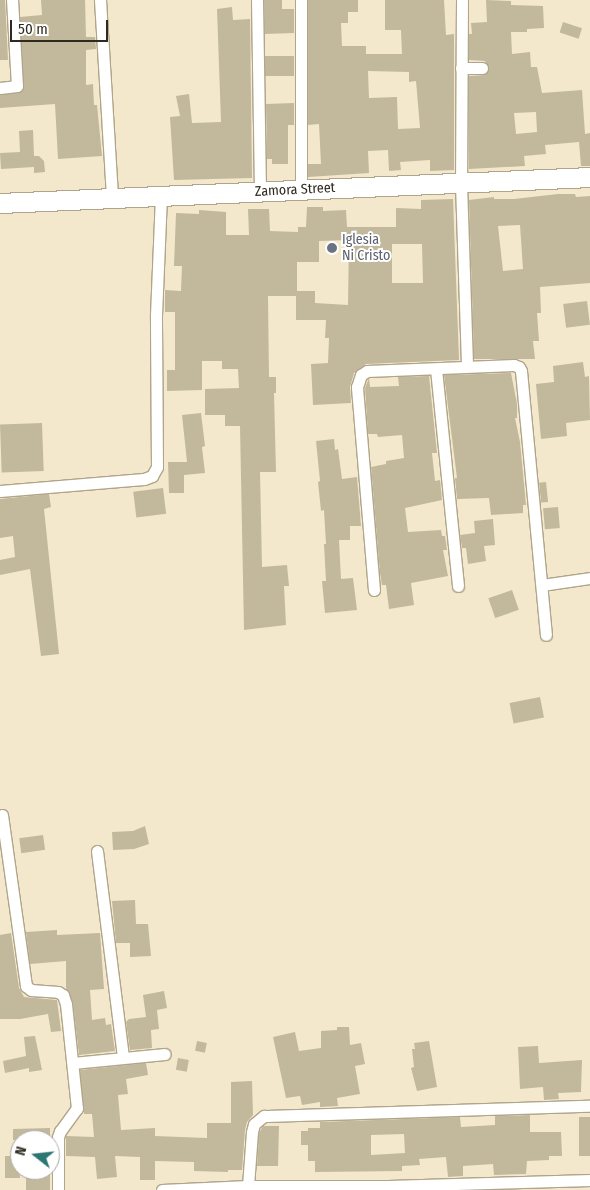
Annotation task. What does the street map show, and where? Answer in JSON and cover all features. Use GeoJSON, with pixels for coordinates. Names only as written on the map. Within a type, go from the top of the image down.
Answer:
{"type":"FeatureCollection","features":[{"type":"Feature","properties":{"kind":"main road","name":"Zamora Street"},"geometry":{"type":"LineString","coordinates":[[0,203],[590,177]]}},
{"type":"Feature","properties":{"kind":"street"},"geometry":{"type":"LineString","coordinates":[[0,88],[17,86],[12,0]]}},
{"type":"Feature","properties":{"kind":"street"},"geometry":{"type":"LineString","coordinates":[[100,0],[112,197]]}},
{"type":"Feature","properties":{"kind":"street"},"geometry":{"type":"LineString","coordinates":[[257,0],[260,192]]}},
{"type":"Feature","properties":{"kind":"street"},"geometry":{"type":"LineString","coordinates":[[301,0],[302,190]]}},
{"type":"Feature","properties":{"kind":"street"},"geometry":{"type":"LineString","coordinates":[[462,0],[460,184],[467,366]]}},
{"type":"Feature","properties":{"kind":"street"},"geometry":{"type":"LineString","coordinates":[[461,68],[482,68]]}},
{"type":"Feature","properties":{"kind":"street"},"geometry":{"type":"LineString","coordinates":[[0,491],[144,479],[152,476],[157,467],[156,315],[161,195]]}},
{"type":"Feature","properties":{"kind":"street"},"geometry":{"type":"LineString","coordinates":[[374,590],[357,382],[360,375],[367,372],[514,365],[521,370],[546,635]]}},
{"type":"Feature","properties":{"kind":"street"},"geometry":{"type":"LineString","coordinates":[[436,369],[458,586]]}},
{"type":"Feature","properties":{"kind":"street"},"geometry":{"type":"LineString","coordinates":[[542,585],[590,578]]}},
{"type":"Feature","properties":{"kind":"street"},"geometry":{"type":"LineString","coordinates":[[2,815],[26,986],[31,990],[58,992],[63,995],[78,1108],[60,1131],[58,1137],[58,1190]]}},
{"type":"Feature","properties":{"kind":"street"},"geometry":{"type":"LineString","coordinates":[[97,851],[123,1057]]}},
{"type":"Feature","properties":{"kind":"street"},"geometry":{"type":"LineString","coordinates":[[72,1063],[166,1054]]}},
{"type":"Feature","properties":{"kind":"street"},"geometry":{"type":"LineString","coordinates":[[248,1186],[252,1132],[254,1124],[264,1116],[590,1106]]}},
{"type":"Feature","properties":{"kind":"street"},"geometry":{"type":"LineString","coordinates":[[162,1190],[248,1186],[388,1186],[590,1180]]}},
{"type":"Feature","properties":{"kind":"building"},"geometry":{"type":"Polygon","coordinates":[[[0,0],[5,0],[8,60],[0,60],[0,0]]]}},
{"type":"Feature","properties":{"kind":"building"},"geometry":{"type":"Polygon","coordinates":[[[41,0],[85,0],[86,37],[95,37],[96,49],[86,50],[86,85],[93,84],[94,105],[97,105],[102,156],[58,159],[55,104],[0,108],[0,95],[18,93],[24,89],[20,17],[42,15],[41,0]]]}},
{"type":"Feature","properties":{"kind":"building"},"geometry":{"type":"Polygon","coordinates":[[[264,0],[282,0],[282,9],[294,9],[294,33],[265,34],[264,0]]]}},
{"type":"Feature","properties":{"kind":"building"},"geometry":{"type":"Polygon","coordinates":[[[308,0],[358,0],[358,12],[348,12],[348,23],[341,23],[342,46],[366,46],[366,54],[402,54],[401,30],[385,30],[385,0],[444,0],[446,35],[454,34],[454,170],[430,171],[430,160],[400,162],[401,170],[389,171],[388,150],[368,151],[369,173],[308,177],[308,164],[321,164],[319,124],[308,125],[308,0]],[[368,71],[369,98],[397,97],[398,129],[420,128],[416,81],[409,82],[409,72],[368,71]]]}},
{"type":"Feature","properties":{"kind":"building"},"geometry":{"type":"Polygon","coordinates":[[[486,0],[511,1],[511,5],[543,6],[544,28],[527,29],[527,32],[511,32],[512,54],[530,52],[531,67],[537,67],[542,93],[582,90],[585,134],[590,133],[590,166],[581,166],[579,142],[545,145],[546,154],[524,156],[525,166],[469,169],[469,76],[485,75],[489,68],[485,61],[469,60],[469,34],[472,34],[471,23],[487,22],[486,0]],[[536,112],[514,113],[516,134],[537,132],[536,112]]]}},
{"type":"Feature","properties":{"kind":"building"},"geometry":{"type":"Polygon","coordinates":[[[232,7],[233,20],[250,19],[252,178],[174,180],[170,117],[180,116],[176,96],[189,94],[192,123],[221,122],[217,9],[232,7]]]}},
{"type":"Feature","properties":{"kind":"building"},"geometry":{"type":"Polygon","coordinates":[[[563,22],[582,28],[579,39],[560,32],[563,22]]]}},
{"type":"Feature","properties":{"kind":"building"},"geometry":{"type":"Polygon","coordinates":[[[265,56],[294,56],[294,76],[265,76],[265,56]]]}},
{"type":"Feature","properties":{"kind":"building"},"geometry":{"type":"Polygon","coordinates":[[[294,103],[294,125],[288,125],[288,164],[272,164],[272,159],[267,159],[266,104],[294,103]]]}},
{"type":"Feature","properties":{"kind":"building"},"geometry":{"type":"Polygon","coordinates":[[[33,130],[34,156],[39,156],[44,161],[45,172],[34,173],[34,167],[1,169],[0,153],[20,152],[19,131],[33,130]]]}},
{"type":"Feature","properties":{"kind":"building"},"geometry":{"type":"Polygon","coordinates":[[[558,194],[575,194],[576,197],[590,196],[590,283],[540,287],[541,313],[537,313],[539,341],[533,341],[535,359],[474,359],[469,200],[494,197],[494,199],[514,199],[558,194]],[[520,225],[498,226],[503,271],[523,269],[520,225]]]}},
{"type":"Feature","properties":{"kind":"building"},"geometry":{"type":"Polygon","coordinates":[[[453,199],[459,360],[366,364],[354,373],[350,387],[351,403],[313,405],[311,364],[328,363],[329,338],[325,338],[326,320],[296,320],[296,296],[268,296],[269,377],[276,377],[276,393],[274,393],[276,472],[260,472],[262,567],[287,565],[289,586],[284,586],[286,625],[244,630],[240,426],[225,426],[225,415],[205,415],[205,389],[239,388],[238,369],[222,369],[222,361],[202,361],[202,390],[167,391],[167,370],[175,370],[175,312],[165,312],[165,290],[181,291],[182,266],[174,266],[176,213],[199,214],[199,210],[226,212],[226,235],[249,235],[248,209],[269,209],[270,231],[298,232],[298,227],[306,227],[307,207],[323,207],[323,211],[346,210],[347,227],[396,227],[396,208],[421,209],[421,200],[453,199]],[[349,240],[319,241],[319,262],[297,262],[297,291],[315,291],[315,303],[348,305],[349,240]],[[392,244],[392,283],[423,283],[422,244],[392,244]]]}},
{"type":"Feature","properties":{"kind":"building"},"geometry":{"type":"Polygon","coordinates":[[[587,301],[590,325],[566,328],[563,304],[587,301]]]}},
{"type":"Feature","properties":{"kind":"building"},"geometry":{"type":"Polygon","coordinates":[[[583,362],[585,377],[589,376],[590,420],[566,423],[567,436],[541,439],[536,384],[554,382],[553,366],[583,362]]]}},
{"type":"Feature","properties":{"kind":"building"},"geometry":{"type":"Polygon","coordinates":[[[511,373],[517,404],[517,418],[515,418],[520,442],[526,505],[523,505],[523,513],[491,515],[489,498],[457,499],[455,478],[457,478],[444,375],[511,373]]]}},
{"type":"Feature","properties":{"kind":"building"},"geometry":{"type":"Polygon","coordinates":[[[429,376],[437,453],[432,453],[435,481],[440,480],[442,500],[405,508],[408,532],[441,530],[442,536],[445,536],[447,550],[443,550],[448,576],[411,583],[414,605],[389,609],[386,585],[382,585],[380,573],[371,467],[386,464],[386,461],[404,458],[402,435],[378,437],[377,434],[368,434],[365,388],[369,378],[370,387],[399,386],[398,377],[429,376]]]}},
{"type":"Feature","properties":{"kind":"building"},"geometry":{"type":"Polygon","coordinates":[[[201,413],[205,446],[202,447],[205,473],[184,475],[184,493],[169,493],[168,462],[187,462],[182,415],[201,413]]]}},
{"type":"Feature","properties":{"kind":"building"},"geometry":{"type":"Polygon","coordinates":[[[42,423],[44,471],[2,472],[0,424],[42,423]]]}},
{"type":"Feature","properties":{"kind":"building"},"geometry":{"type":"Polygon","coordinates":[[[334,439],[335,450],[338,449],[342,479],[357,477],[361,526],[350,526],[350,540],[339,540],[341,579],[353,578],[357,610],[325,613],[322,581],[326,581],[324,544],[326,544],[324,510],[321,511],[318,482],[320,481],[316,441],[334,439]]]}},
{"type":"Feature","properties":{"kind":"building"},"geometry":{"type":"Polygon","coordinates":[[[546,482],[548,502],[541,503],[539,483],[546,482]]]}},
{"type":"Feature","properties":{"kind":"building"},"geometry":{"type":"Polygon","coordinates":[[[163,488],[166,514],[136,517],[133,492],[163,488]]]}},
{"type":"Feature","properties":{"kind":"building"},"geometry":{"type":"Polygon","coordinates":[[[49,494],[51,507],[44,509],[59,654],[41,656],[30,569],[0,575],[0,560],[15,557],[13,536],[0,538],[0,499],[49,494]]]}},
{"type":"Feature","properties":{"kind":"building"},"geometry":{"type":"Polygon","coordinates":[[[558,507],[560,528],[545,529],[543,508],[558,507]]]}},
{"type":"Feature","properties":{"kind":"building"},"geometry":{"type":"Polygon","coordinates":[[[493,519],[495,545],[484,546],[486,561],[468,564],[466,548],[462,548],[460,535],[475,533],[474,521],[493,519]]]}},
{"type":"Feature","properties":{"kind":"building"},"geometry":{"type":"Polygon","coordinates":[[[512,590],[519,610],[495,618],[488,598],[512,590]]]}},
{"type":"Feature","properties":{"kind":"building"},"geometry":{"type":"Polygon","coordinates":[[[540,697],[544,718],[514,724],[510,703],[540,697]]]}},
{"type":"Feature","properties":{"kind":"building"},"geometry":{"type":"Polygon","coordinates":[[[145,826],[149,844],[134,849],[113,850],[112,832],[133,831],[145,826]]]}},
{"type":"Feature","properties":{"kind":"building"},"geometry":{"type":"Polygon","coordinates":[[[43,835],[45,850],[21,853],[19,838],[43,835]]]}},
{"type":"Feature","properties":{"kind":"building"},"geometry":{"type":"Polygon","coordinates":[[[135,900],[136,924],[148,924],[151,956],[130,957],[130,943],[116,943],[112,901],[135,900]]]}},
{"type":"Feature","properties":{"kind":"building"},"geometry":{"type":"Polygon","coordinates":[[[57,930],[57,935],[100,933],[104,989],[90,990],[92,1020],[105,1018],[106,1025],[111,1024],[115,1051],[79,1055],[73,1003],[66,988],[66,961],[30,964],[26,932],[57,930]]]}},
{"type":"Feature","properties":{"kind":"building"},"geometry":{"type":"Polygon","coordinates":[[[11,933],[19,988],[24,997],[57,1000],[61,1031],[51,1032],[48,1014],[20,1019],[0,1019],[0,935],[11,933]]]}},
{"type":"Feature","properties":{"kind":"building"},"geometry":{"type":"Polygon","coordinates":[[[164,991],[167,1008],[157,1010],[159,1029],[151,1030],[152,1048],[130,1050],[126,1022],[129,1019],[146,1017],[143,995],[164,991]]]}},
{"type":"Feature","properties":{"kind":"building"},"geometry":{"type":"Polygon","coordinates":[[[337,1027],[349,1027],[350,1045],[361,1043],[365,1064],[355,1066],[360,1094],[337,1098],[338,1106],[320,1107],[320,1102],[302,1105],[300,1096],[286,1098],[273,1037],[295,1032],[299,1051],[321,1048],[321,1031],[337,1030],[337,1027]]]}},
{"type":"Feature","properties":{"kind":"building"},"geometry":{"type":"Polygon","coordinates":[[[35,1036],[42,1070],[29,1072],[29,1068],[5,1073],[3,1061],[26,1056],[24,1037],[35,1036]]]}},
{"type":"Feature","properties":{"kind":"building"},"geometry":{"type":"Polygon","coordinates":[[[197,1041],[207,1043],[205,1053],[195,1051],[197,1041]]]}},
{"type":"Feature","properties":{"kind":"building"},"geometry":{"type":"Polygon","coordinates":[[[429,1041],[437,1087],[417,1091],[411,1068],[414,1067],[412,1049],[415,1049],[414,1043],[429,1041]]]}},
{"type":"Feature","properties":{"kind":"building"},"geometry":{"type":"Polygon","coordinates":[[[538,1046],[539,1063],[582,1060],[581,1092],[558,1093],[559,1099],[544,1100],[543,1087],[520,1089],[518,1047],[538,1046]]]}},
{"type":"Feature","properties":{"kind":"building"},"geometry":{"type":"Polygon","coordinates":[[[178,1058],[189,1060],[187,1072],[176,1070],[178,1058]]]}},
{"type":"Feature","properties":{"kind":"building"},"geometry":{"type":"Polygon","coordinates":[[[146,1063],[148,1075],[126,1079],[128,1094],[118,1095],[121,1130],[155,1128],[155,1136],[207,1138],[207,1123],[231,1123],[231,1082],[252,1081],[253,1115],[247,1122],[245,1130],[242,1170],[228,1170],[228,1172],[194,1171],[194,1162],[155,1161],[155,1180],[140,1180],[140,1157],[115,1156],[117,1177],[97,1179],[95,1157],[66,1156],[66,1136],[94,1137],[92,1114],[84,1114],[80,1070],[146,1063]]]}},
{"type":"Feature","properties":{"kind":"building"},"geometry":{"type":"Polygon","coordinates":[[[530,1115],[530,1132],[561,1132],[562,1156],[549,1156],[549,1160],[527,1161],[526,1174],[494,1175],[493,1164],[463,1166],[463,1176],[448,1177],[446,1157],[419,1159],[420,1165],[402,1166],[402,1171],[315,1172],[315,1161],[308,1161],[308,1145],[301,1145],[301,1131],[308,1131],[308,1128],[320,1128],[320,1122],[460,1117],[461,1127],[495,1125],[495,1116],[530,1115]],[[404,1134],[371,1135],[371,1155],[405,1153],[404,1134]]]}},
{"type":"Feature","properties":{"kind":"building"},"geometry":{"type":"Polygon","coordinates":[[[579,1117],[590,1117],[590,1156],[579,1156],[579,1117]]]}},
{"type":"Feature","properties":{"kind":"building"},"geometry":{"type":"Polygon","coordinates":[[[263,1126],[279,1126],[278,1166],[257,1166],[259,1133],[263,1126]]]}},
{"type":"Feature","properties":{"kind":"building"},"geometry":{"type":"Polygon","coordinates":[[[50,1128],[50,1130],[13,1130],[50,1128]]]}},
{"type":"Feature","properties":{"kind":"building"},"geometry":{"type":"Polygon","coordinates":[[[5,1156],[10,1156],[10,1178],[5,1178],[5,1156]]]}},
{"type":"Feature","properties":{"kind":"building"},"geometry":{"type":"Polygon","coordinates":[[[26,1180],[50,1180],[50,1190],[26,1190],[26,1180]]]}},
{"type":"Feature","properties":{"kind":"place","name":"Iglesia Ni Cristo"},"geometry":{"type":"Point","coordinates":[332,248]}}]}
